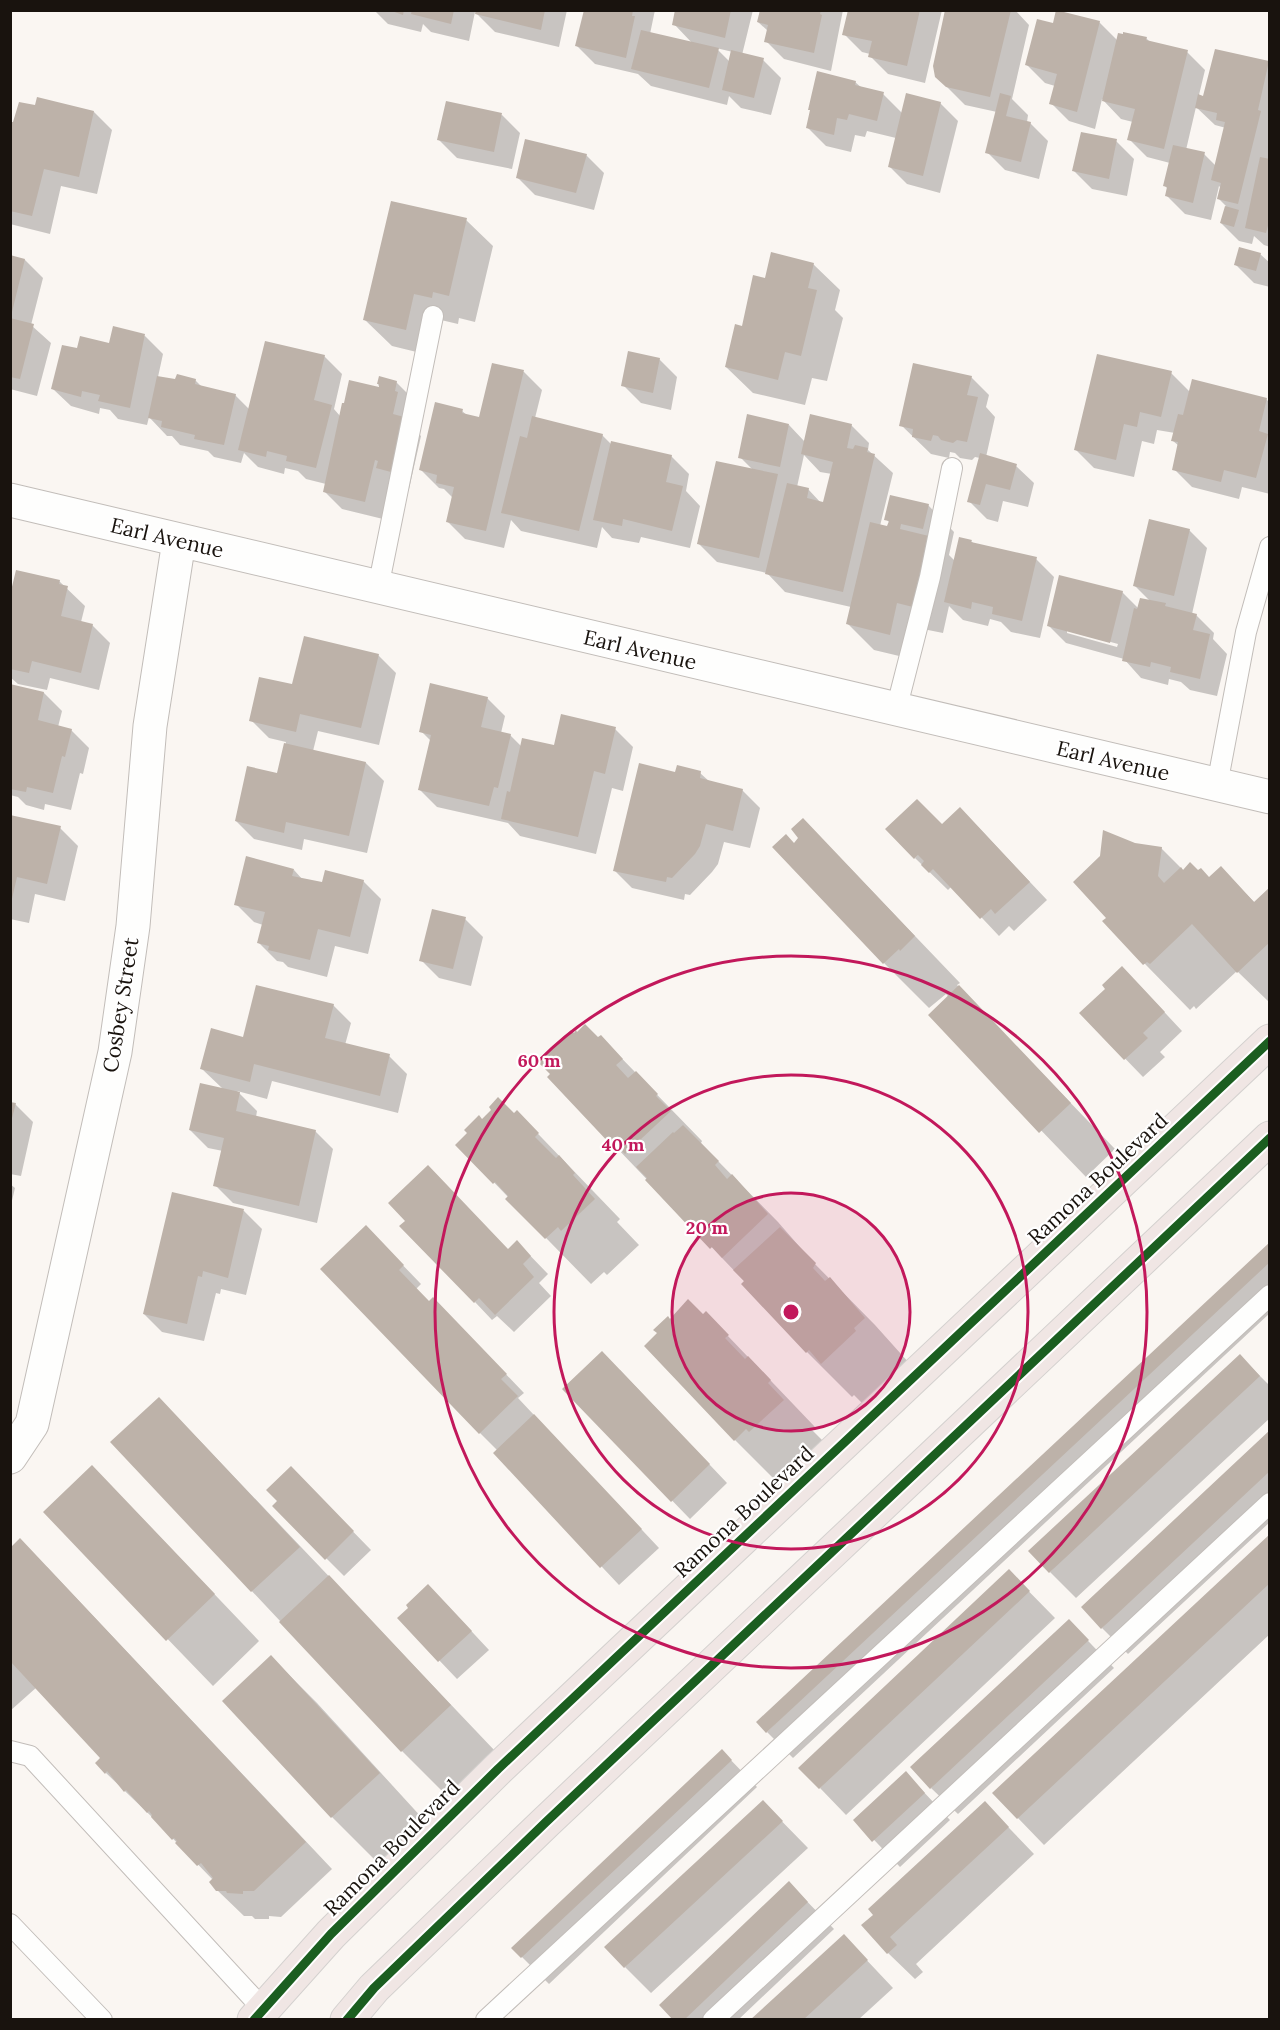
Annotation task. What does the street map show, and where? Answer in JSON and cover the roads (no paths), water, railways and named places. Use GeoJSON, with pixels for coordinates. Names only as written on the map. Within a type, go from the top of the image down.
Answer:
{"type":"FeatureCollection","features":[{"type":"Feature","properties":{"kind":"main road","name":"Ramona Boulevard"},"geometry":{"type":"LineString","coordinates":[[259,2014],[331,1934],[498,1769],[1269,1041]]}},
{"type":"Feature","properties":{"kind":"main road"},"geometry":{"type":"LineString","coordinates":[[347,2019],[374,1988],[538,1830],[1269,1138]]}},
{"type":"Feature","properties":{"kind":"street","name":"Earl Avenue"},"geometry":{"type":"LineString","coordinates":[[10,500],[1269,797]]}},
{"type":"Feature","properties":{"kind":"street","name":"Cosbey Street"},"geometry":{"type":"LineString","coordinates":[[10,1457],[32,1424],[115,1052],[133,926],[150,726],[179,541]]}},
{"type":"Feature","properties":{"kind":"lane"},"geometry":{"type":"LineString","coordinates":[[378,588],[433,316]]}},
{"type":"Feature","properties":{"kind":"lane"},"geometry":{"type":"LineString","coordinates":[[896,710],[930,577],[952,468]]}},
{"type":"Feature","properties":{"kind":"lane"},"geometry":{"type":"LineString","coordinates":[[1218,785],[1246,632],[1269,547]]}},
{"type":"Feature","properties":{"kind":"lane"},"geometry":{"type":"LineString","coordinates":[[486,2019],[1269,1295]]}},
{"type":"Feature","properties":{"kind":"lane"},"geometry":{"type":"LineString","coordinates":[[713,2019],[1269,1503]]}},
{"type":"Feature","properties":{"kind":"lane"},"geometry":{"type":"LineString","coordinates":[[10,1751],[30,1756],[259,2014]]}},
{"type":"Feature","properties":{"kind":"lane"},"geometry":{"type":"LineString","coordinates":[[10,1924],[102,2019]]}}]}
